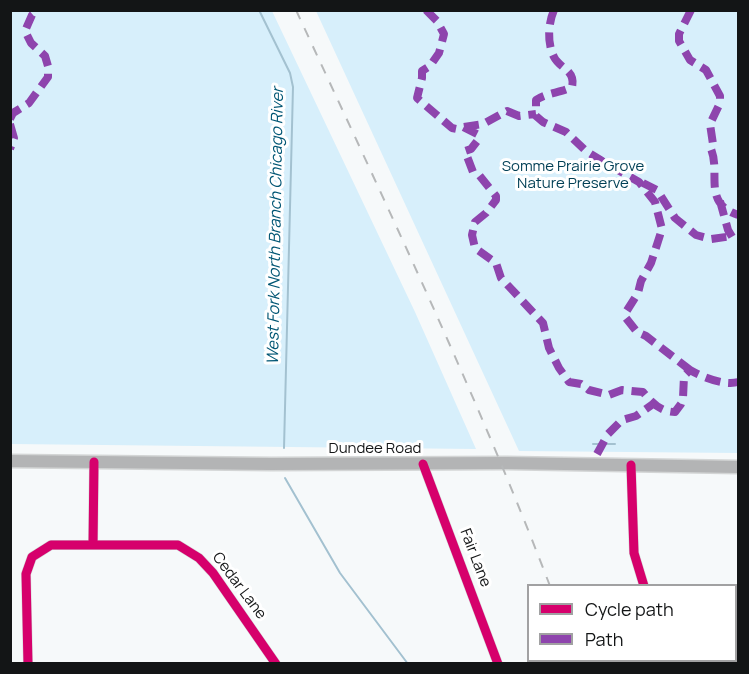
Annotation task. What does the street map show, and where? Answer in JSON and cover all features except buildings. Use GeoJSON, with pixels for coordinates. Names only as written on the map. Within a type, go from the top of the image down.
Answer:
{"type":"FeatureCollection","features":[{"type":"Feature","properties":{"kind":"main road","name":"Dundee Road"},"geometry":{"type":"LineString","coordinates":[[10,461],[271,464],[507,463],[738,467]]}},
{"type":"Feature","properties":{"kind":"street"},"geometry":{"type":"LineString","coordinates":[[93,545],[94,462]]}},
{"type":"Feature","properties":{"kind":"street","name":"Fair Lane"},"geometry":{"type":"LineString","coordinates":[[423,464],[498,663]]}},
{"type":"Feature","properties":{"kind":"street"},"geometry":{"type":"LineString","coordinates":[[631,465],[634,553],[644,584]]}},
{"type":"Feature","properties":{"kind":"street","name":"Cedar Lane"},"geometry":{"type":"LineString","coordinates":[[28,663],[26,574],[32,557],[51,544],[178,545],[199,558],[213,573],[276,663]]}},
{"type":"Feature","properties":{"kind":"green space"},"geometry":{"type":"Polygon","coordinates":[[[11,10],[272,11],[415,312],[476,449],[11,444],[11,10]]]}},
{"type":"Feature","properties":{"kind":"green space","name":"Somme Prairie Grove Nature Preserve"},"geometry":{"type":"Polygon","coordinates":[[[316,11],[738,11],[738,453],[519,451],[316,11]]]}},
{"type":"Feature","properties":{"kind":"waterway","name":"West Fork North Branch Chicago River"},"geometry":{"type":"LineString","coordinates":[[259,10],[290,73],[293,87],[284,448]]}},
{"type":"Feature","properties":{"kind":"waterway"},"geometry":{"type":"LineString","coordinates":[[593,444],[615,444]]}},
{"type":"Feature","properties":{"kind":"waterway","name":"West Fork North Branch Chicago River"},"geometry":{"type":"LineString","coordinates":[[285,478],[340,573],[408,664]]}},
{"type":"Feature","properties":{"kind":"railway"},"geometry":{"type":"LineString","coordinates":[[296,10],[460,368],[549,584]]}},
{"type":"Feature","properties":{"kind":"marked path"},"geometry":{"type":"LineString","coordinates":[[10,119],[13,113],[29,103],[48,77],[45,56],[31,43],[25,31],[32,15],[38,10]]}},
{"type":"Feature","properties":{"kind":"marked path"},"geometry":{"type":"LineString","coordinates":[[426,10],[437,21],[444,34],[439,53],[430,66],[422,71],[417,98],[452,128],[463,127],[477,134],[478,140],[471,149],[465,151],[473,172],[479,175],[496,196],[496,200],[475,222],[472,235],[475,248],[496,263],[501,278],[543,323],[549,348],[569,382],[581,384],[589,390],[609,395],[622,390],[643,392],[657,406],[675,412],[683,398],[684,376],[690,370],[720,382],[738,382]]}},
{"type":"Feature","properties":{"kind":"marked path"},"geometry":{"type":"LineString","coordinates":[[554,10],[550,21],[550,46],[554,57],[570,73],[573,81],[572,87],[536,100],[536,116],[543,122],[566,132],[586,151],[639,182],[655,202],[662,229],[651,263],[641,281],[638,293],[626,312],[626,318],[637,332],[646,336],[690,370]]}},
{"type":"Feature","properties":{"kind":"marked path"},"geometry":{"type":"LineString","coordinates":[[691,10],[679,34],[679,41],[690,60],[706,70],[720,96],[720,103],[710,124],[716,195],[727,210],[738,215]]}},
{"type":"Feature","properties":{"kind":"marked path"},"geometry":{"type":"LineString","coordinates":[[464,127],[483,124],[507,111],[519,116],[536,114]]}},
{"type":"Feature","properties":{"kind":"marked path"},"geometry":{"type":"LineString","coordinates":[[10,124],[14,138],[10,149]]}},
{"type":"Feature","properties":{"kind":"marked path"},"geometry":{"type":"LineString","coordinates":[[643,183],[657,190],[675,218],[696,235],[711,239],[733,236]]}},
{"type":"Feature","properties":{"kind":"marked path"},"geometry":{"type":"LineString","coordinates":[[720,201],[728,230],[734,240]]}},
{"type":"Feature","properties":{"kind":"marked path"},"geometry":{"type":"LineString","coordinates":[[597,454],[608,434],[622,420],[636,416],[653,404]]}},
{"type":"Feature","properties":{"kind":"cycle path"},"geometry":{"type":"LineString","coordinates":[[28,664],[26,574],[32,557],[51,545],[93,545],[94,462]]}},
{"type":"Feature","properties":{"kind":"cycle path"},"geometry":{"type":"LineString","coordinates":[[423,464],[498,664]]}},
{"type":"Feature","properties":{"kind":"cycle path"},"geometry":{"type":"LineString","coordinates":[[631,465],[634,553],[643,584]]}},
{"type":"Feature","properties":{"kind":"cycle path"},"geometry":{"type":"LineString","coordinates":[[93,545],[178,545],[199,558],[213,573],[276,664]]}}]}
